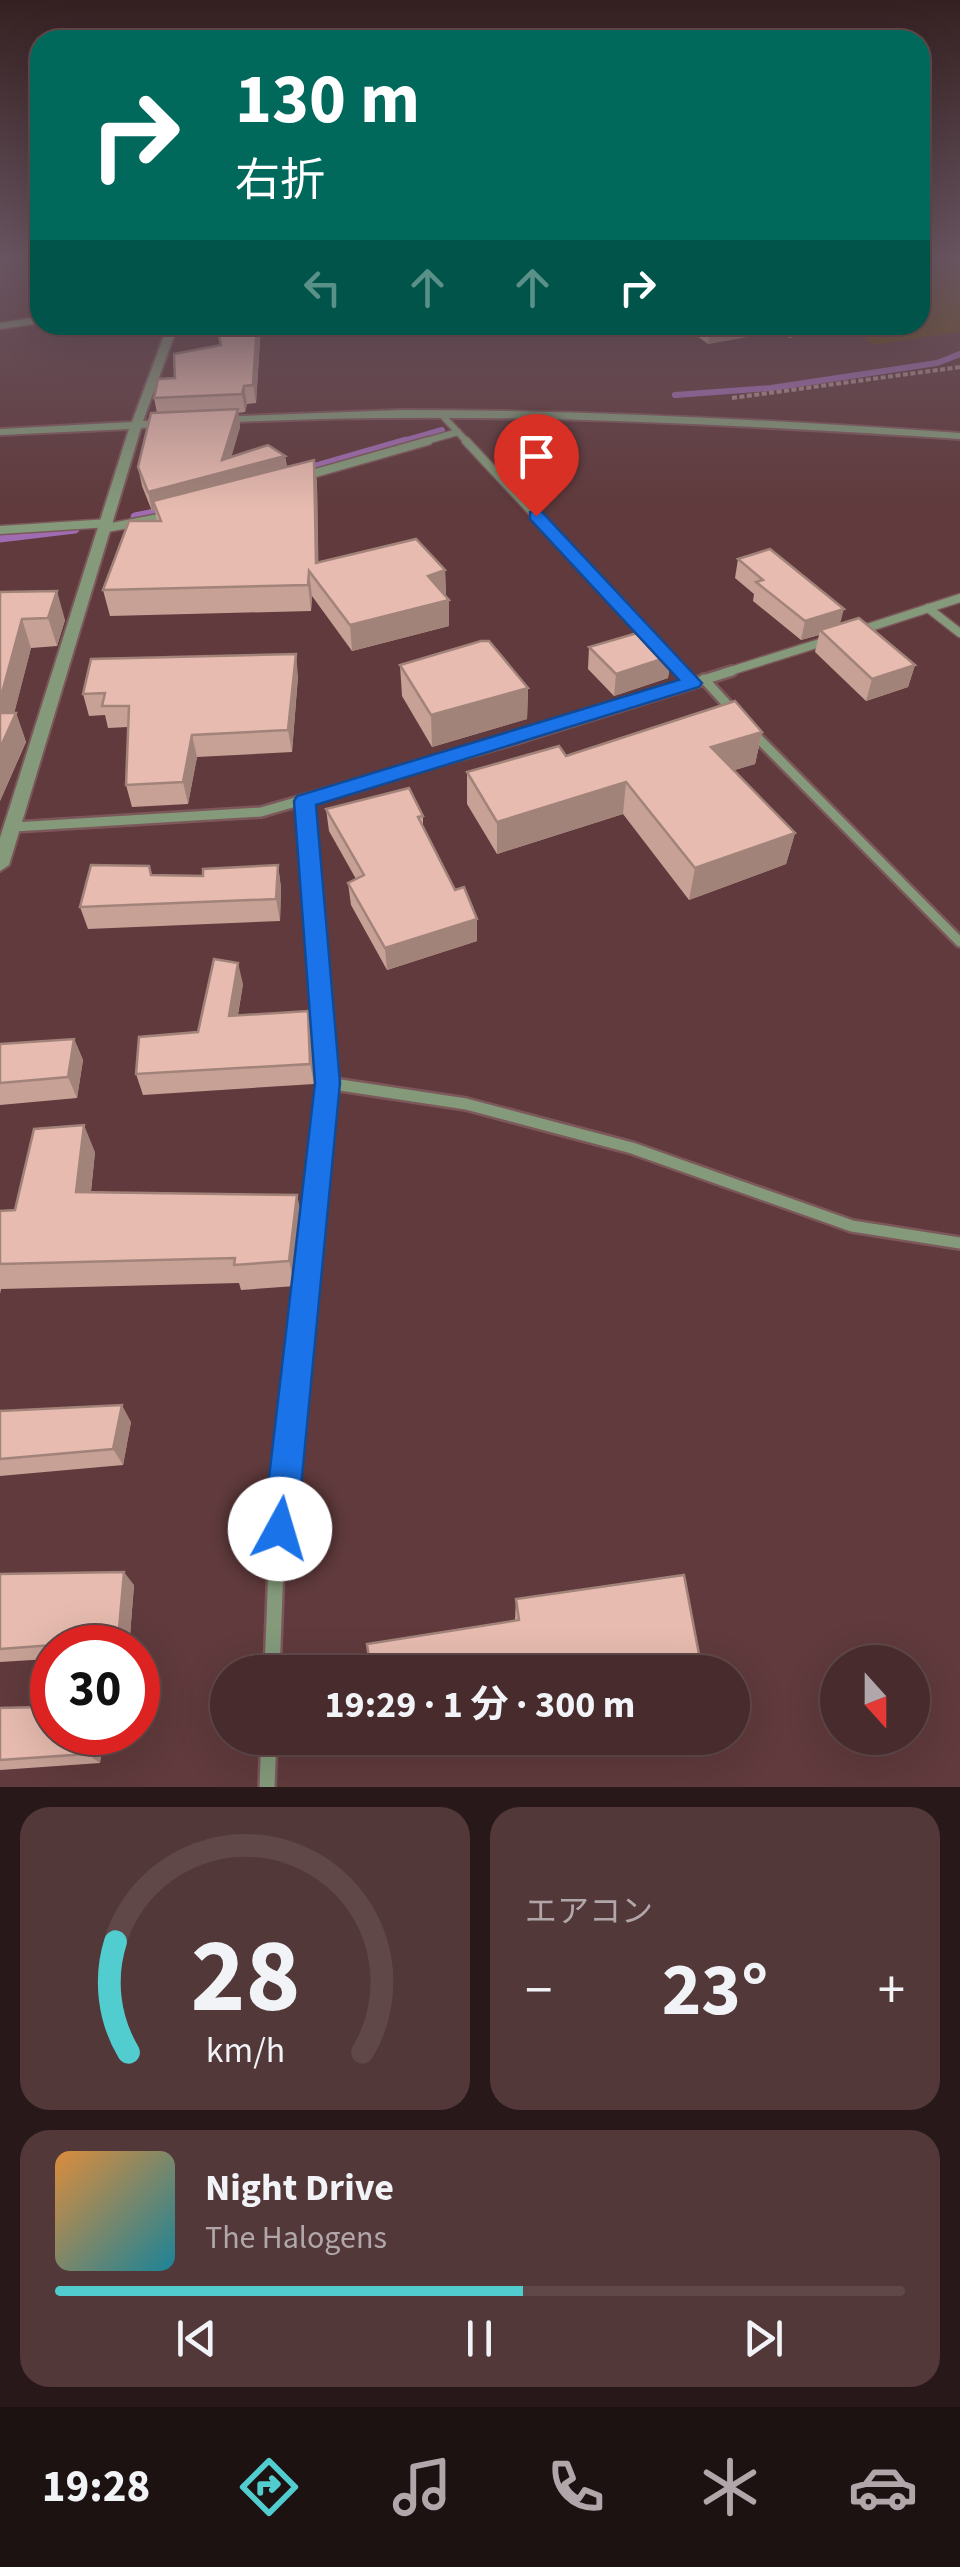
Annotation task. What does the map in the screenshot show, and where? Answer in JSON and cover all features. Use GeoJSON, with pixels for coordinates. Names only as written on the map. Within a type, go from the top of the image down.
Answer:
{"type":"FeatureCollection","features":[{"type":"Feature","properties":{"kind":"street"},"geometry":{"type":"LineString","coordinates":[[0,865],[136,426],[167,342]]}},
{"type":"Feature","properties":{"kind":"street"},"geometry":{"type":"LineString","coordinates":[[205,421],[441,414],[671,418],[960,436]]}},
{"type":"Feature","properties":{"kind":"street"},"geometry":{"type":"LineString","coordinates":[[441,414],[692,683]]}},
{"type":"Feature","properties":{"kind":"street"},"geometry":{"type":"LineString","coordinates":[[0,432],[188,422]]}},
{"type":"Feature","properties":{"kind":"street"},"geometry":{"type":"LineString","coordinates":[[301,477],[458,432]]}},
{"type":"Feature","properties":{"kind":"street"},"geometry":{"type":"LineString","coordinates":[[0,530],[108,526],[182,513]]}},
{"type":"Feature","properties":{"kind":"street"},"geometry":{"type":"LineString","coordinates":[[853,632],[960,598]]}},
{"type":"Feature","properties":{"kind":"street"},"geometry":{"type":"LineString","coordinates":[[928,608],[960,634]]}},
{"type":"Feature","properties":{"kind":"street"},"geometry":{"type":"LineString","coordinates":[[14,827],[260,812],[834,638]]}},
{"type":"Feature","properties":{"kind":"street"},"geometry":{"type":"LineString","coordinates":[[704,679],[807,792],[960,942]]}},
{"type":"Feature","properties":{"kind":"street"},"geometry":{"type":"LineString","coordinates":[[273,1655],[276,1566],[328,1083],[305,801]]}},
{"type":"Feature","properties":{"kind":"street"},"geometry":{"type":"LineString","coordinates":[[328,1083],[466,1104],[632,1148],[852,1226],[960,1243]]}},
{"type":"Feature","properties":{"kind":"street"},"geometry":{"type":"LineString","coordinates":[[267,1787],[268,1755]]}},
{"type":"Feature","properties":{"kind":"path"},"geometry":{"type":"LineString","coordinates":[[728,399],[960,367]]}},
{"type":"Feature","properties":{"kind":"building"},"geometry":{"type":"Polygon","coordinates":[[[256,342],[253,385],[244,386],[242,394],[154,398],[158,379],[175,378],[174,354],[256,342]]]}},
{"type":"Feature","properties":{"kind":"building"},"geometry":{"type":"Polygon","coordinates":[[[238,409],[222,460],[268,445],[285,456],[148,492],[138,467],[151,413],[238,409]]]}},
{"type":"Feature","properties":{"kind":"building"},"geometry":{"type":"Polygon","coordinates":[[[314,460],[316,563],[416,539],[445,570],[428,576],[449,600],[350,625],[309,571],[308,585],[103,590],[129,521],[161,521],[153,501],[314,460]]]}},
{"type":"Feature","properties":{"kind":"building"},"geometry":{"type":"Polygon","coordinates":[[[770,549],[844,609],[805,621],[756,582],[763,580],[738,559],[770,549]]]}},
{"type":"Feature","properties":{"kind":"building"},"geometry":{"type":"Polygon","coordinates":[[[57,591],[48,618],[22,619],[0,700],[0,592],[57,591]]]}},
{"type":"Feature","properties":{"kind":"building"},"geometry":{"type":"Polygon","coordinates":[[[859,618],[915,665],[872,679],[820,630],[859,618]]]}},
{"type":"Feature","properties":{"kind":"building"},"geometry":{"type":"Polygon","coordinates":[[[651,629],[671,656],[616,674],[589,647],[651,629]]]}},
{"type":"Feature","properties":{"kind":"building"},"geometry":{"type":"Polygon","coordinates":[[[489,641],[528,688],[431,715],[400,665],[489,641]]]}},
{"type":"Feature","properties":{"kind":"building"},"geometry":{"type":"Polygon","coordinates":[[[296,654],[288,730],[192,735],[183,782],[126,785],[129,706],[102,706],[105,693],[83,694],[91,659],[296,654]]]}},
{"type":"Feature","properties":{"kind":"building"},"geometry":{"type":"Polygon","coordinates":[[[735,701],[762,732],[711,747],[795,833],[695,868],[626,782],[497,822],[467,772],[559,746],[566,756],[735,701]]]}},
{"type":"Feature","properties":{"kind":"building"},"geometry":{"type":"Polygon","coordinates":[[[0,713],[16,713],[0,748],[0,713]]]}},
{"type":"Feature","properties":{"kind":"building"},"geometry":{"type":"Polygon","coordinates":[[[409,788],[423,816],[418,817],[455,890],[464,887],[477,919],[385,948],[348,883],[364,875],[326,809],[409,788]]]}},
{"type":"Feature","properties":{"kind":"building"},"geometry":{"type":"Polygon","coordinates":[[[91,865],[149,866],[151,875],[203,876],[203,869],[278,865],[276,899],[80,907],[91,865]]]}},
{"type":"Feature","properties":{"kind":"building"},"geometry":{"type":"Polygon","coordinates":[[[214,959],[238,963],[229,1016],[308,1011],[310,1064],[136,1074],[139,1037],[198,1032],[214,959]]]}},
{"type":"Feature","properties":{"kind":"building"},"geometry":{"type":"Polygon","coordinates":[[[74,1039],[68,1077],[0,1083],[0,1044],[74,1039]]]}},
{"type":"Feature","properties":{"kind":"building"},"geometry":{"type":"Polygon","coordinates":[[[84,1125],[76,1192],[297,1195],[289,1261],[234,1265],[235,1258],[0,1264],[0,1211],[15,1210],[34,1129],[84,1125]]]}},
{"type":"Feature","properties":{"kind":"building"},"geometry":{"type":"Polygon","coordinates":[[[122,1405],[113,1449],[0,1459],[0,1411],[122,1405]]]}},
{"type":"Feature","properties":{"kind":"building"},"geometry":{"type":"Polygon","coordinates":[[[124,1572],[119,1625],[30,1625],[30,1647],[0,1649],[0,1574],[124,1572]]]}},
{"type":"Feature","properties":{"kind":"building"},"geometry":{"type":"Polygon","coordinates":[[[684,1575],[699,1655],[369,1655],[367,1644],[519,1620],[516,1599],[684,1575]]]}},
{"type":"Feature","properties":{"kind":"building"},"geometry":{"type":"Polygon","coordinates":[[[30,1707],[30,1755],[72,1755],[0,1760],[0,1708],[30,1707]]]}},
{"type":"Feature","properties":{"kind":"waterway"},"geometry":{"type":"LineString","coordinates":[[675,395],[771,388],[937,363],[960,354]]}},
{"type":"Feature","properties":{"kind":"waterway"},"geometry":{"type":"LineString","coordinates":[[397,443],[442,430]]}},
{"type":"Feature","properties":{"kind":"waterway"},"geometry":{"type":"LineString","coordinates":[[302,471],[406,441]]}},
{"type":"Feature","properties":{"kind":"waterway"},"geometry":{"type":"LineString","coordinates":[[135,517],[169,510]]}},
{"type":"Feature","properties":{"kind":"waterway"},"geometry":{"type":"LineString","coordinates":[[0,538],[75,529]]}},
{"type":"Feature","properties":{"kind":"route"},"geometry":{"type":"LineString","coordinates":[[280,1529],[328,1083],[305,801],[692,683],[536,516]]}}]}
